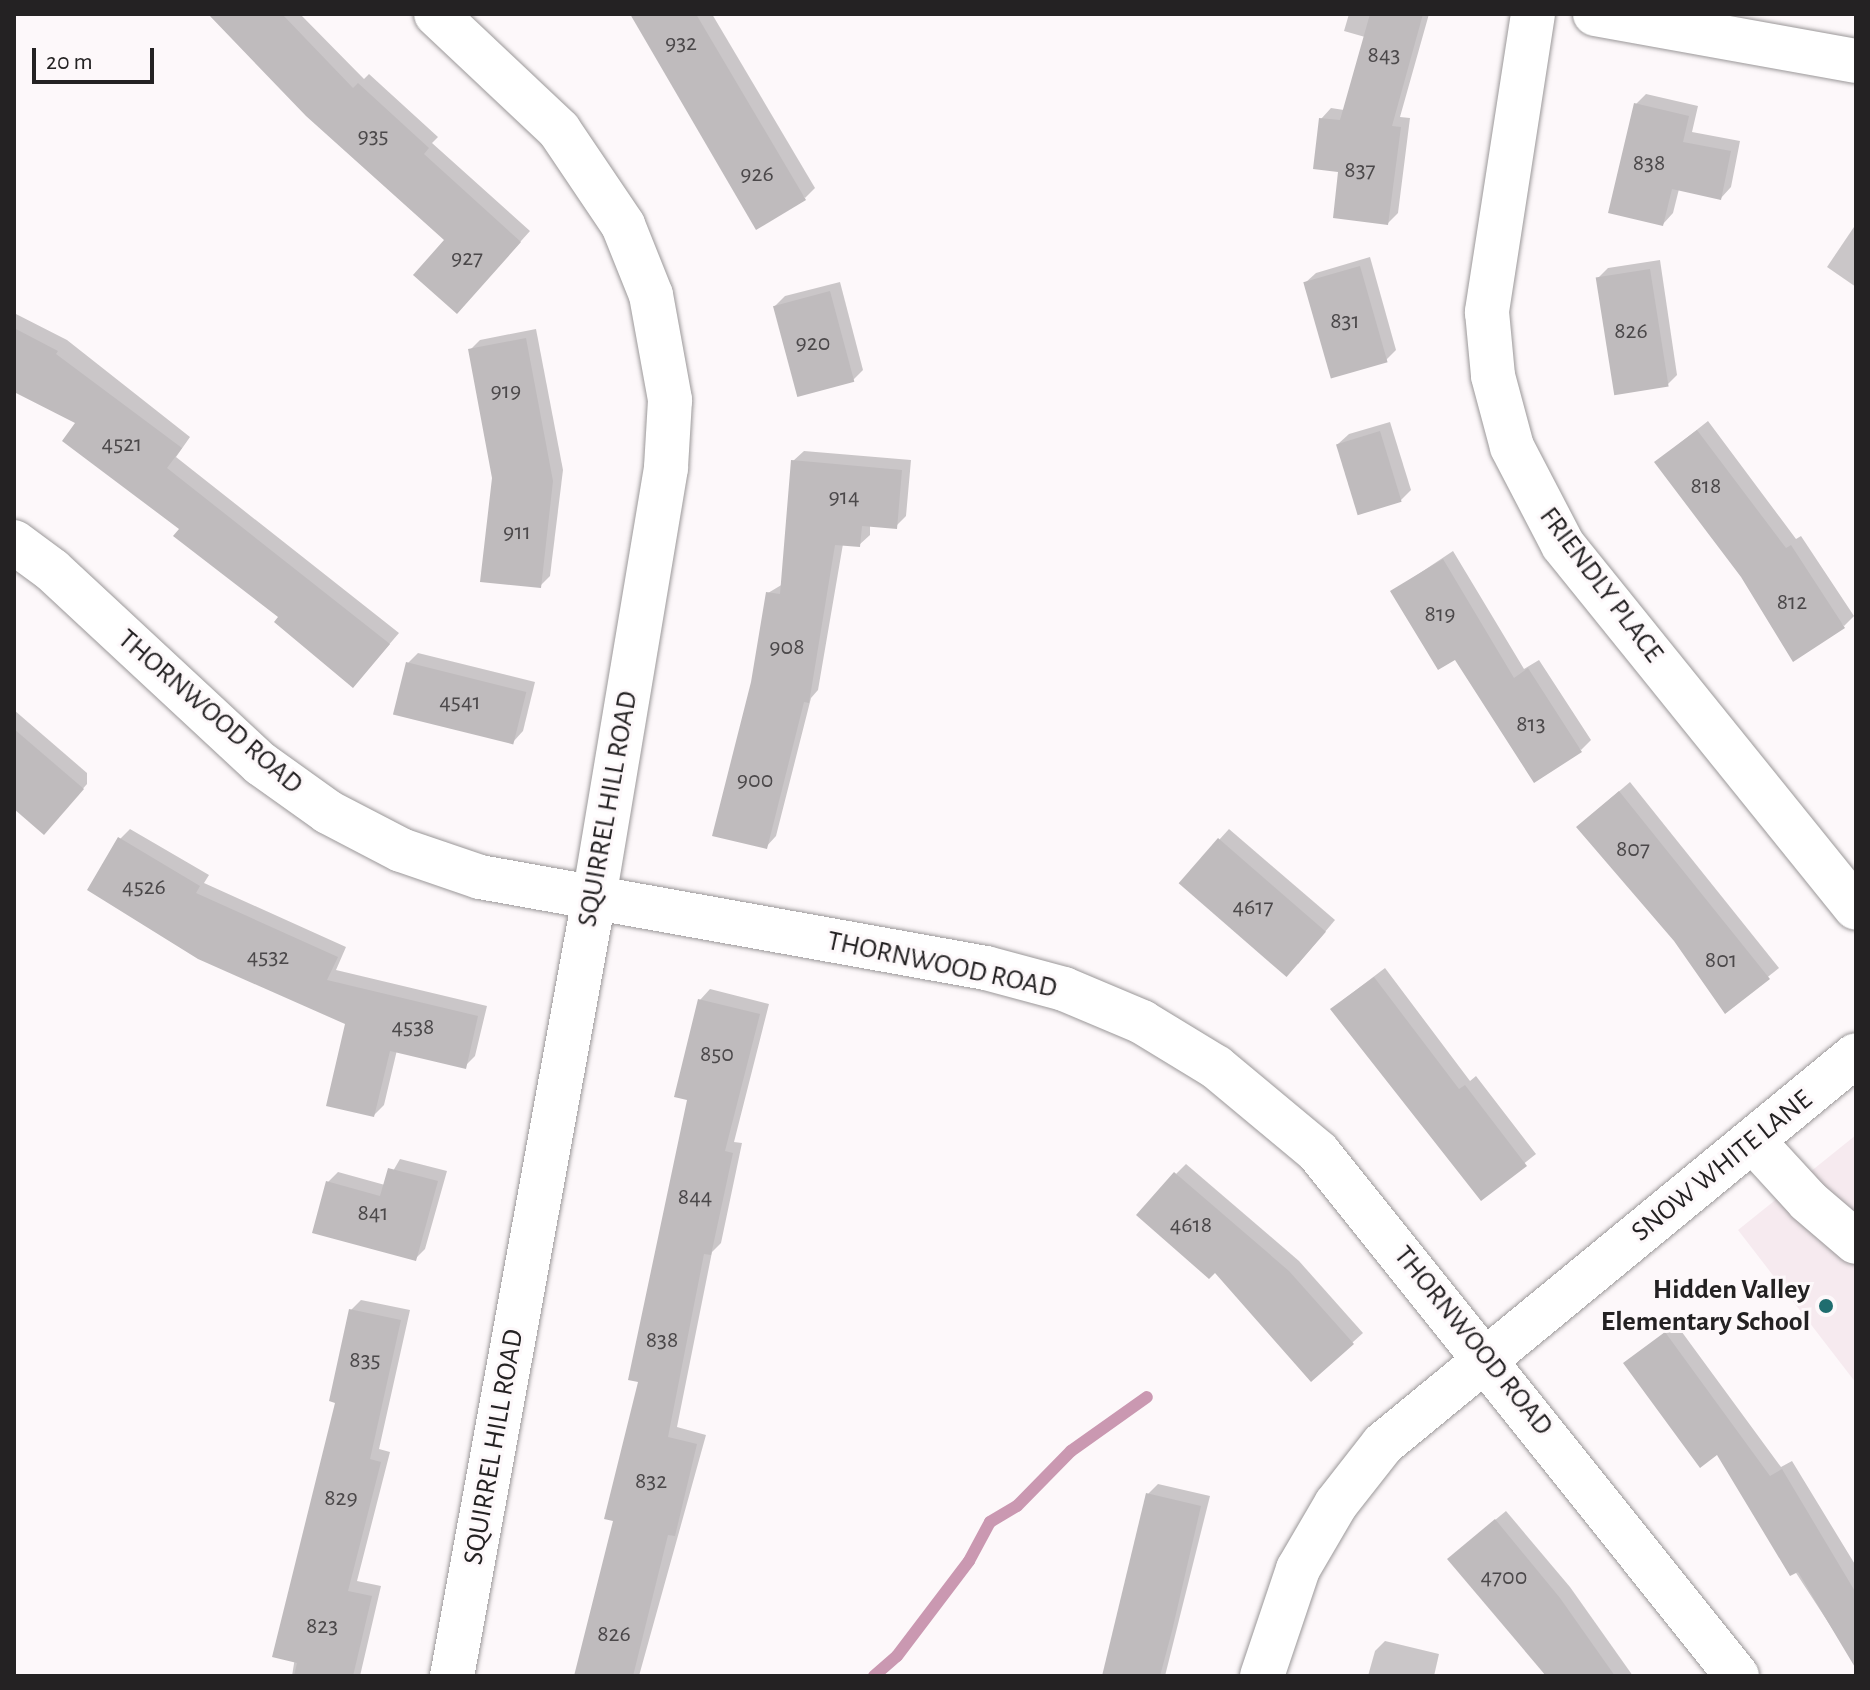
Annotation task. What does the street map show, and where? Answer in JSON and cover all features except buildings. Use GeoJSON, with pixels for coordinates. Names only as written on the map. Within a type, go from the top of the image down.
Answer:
{"type":"FeatureCollection","features":[{"type":"Feature","properties":{"kind":"street","name":"SQUIRREL HILL ROAD"},"geometry":{"type":"LineString","coordinates":[[436,14],[559,130],[583,161],[623,225],[661,332],[670,400],[666,468],[594,898],[452,1676]]}},
{"type":"Feature","properties":{"kind":"street","name":"FRIENDLY PLACE"},"geometry":{"type":"LineString","coordinates":[[1533,14],[1487,312],[1493,376],[1512,447],[1563,545],[1856,908]]}},
{"type":"Feature","properties":{"kind":"street"},"geometry":{"type":"LineString","coordinates":[[1595,14],[1856,61]]}},
{"type":"Feature","properties":{"kind":"street","name":"THORNWOOD ROAD"},"geometry":{"type":"LineString","coordinates":[[14,542],[52,570],[261,764],[328,812],[401,850],[480,877],[986,968],[1064,989],[1142,1022],[1252,1093],[1318,1152],[1486,1356],[1737,1676]]}},
{"type":"Feature","properties":{"kind":"street","name":"SNOW WHITE LANE"},"geometry":{"type":"LineString","coordinates":[[1262,1676],[1298,1569],[1336,1504],[1383,1444],[1486,1356],[1754,1142],[1856,1055]]}},
{"type":"Feature","properties":{"kind":"street"},"geometry":{"type":"LineString","coordinates":[[1754,1142],[1808,1201],[1856,1242]]}},
{"type":"Feature","properties":{"kind":"shaded area","name":"Hidden Valley Elementary School"},"geometry":{"type":"Polygon","coordinates":[[[1856,1135],[1856,1383],[1738,1230],[1856,1135]]]}},
{"type":"Feature","properties":{"kind":"waterway"},"geometry":{"type":"LineString","coordinates":[[874,1676],[897,1656],[969,1561],[990,1522],[1017,1506],[1071,1451],[1147,1397]]}},
{"type":"Feature","properties":{"kind":"place","name":"Hidden Valley Elementary School"},"geometry":{"type":"Point","coordinates":[1826,1306]}}]}
